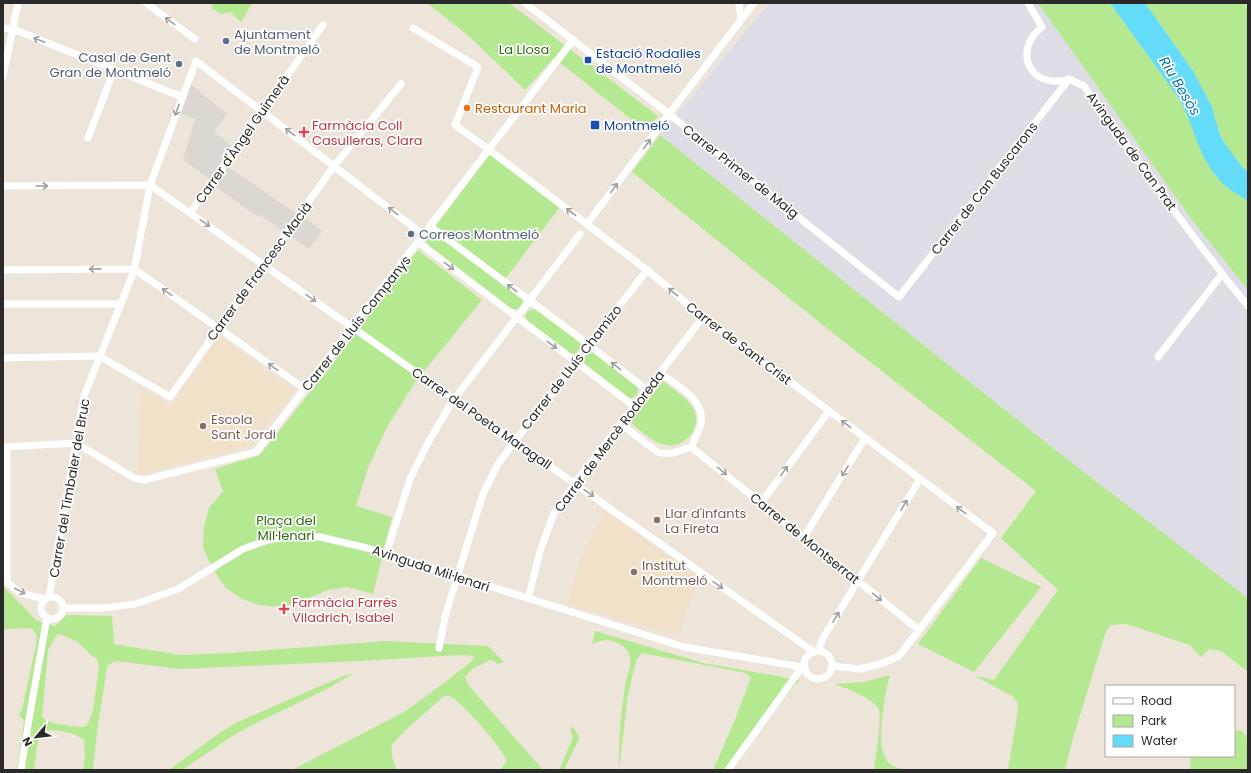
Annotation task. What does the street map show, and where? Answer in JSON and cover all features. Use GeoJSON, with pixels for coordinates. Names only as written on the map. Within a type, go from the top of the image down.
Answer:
{"type":"FeatureCollection","features":[{"type":"Feature","properties":{"kind":"street"},"geometry":{"type":"LineString","coordinates":[[3,76],[18,3]]}},
{"type":"Feature","properties":{"kind":"street"},"geometry":{"type":"LineString","coordinates":[[146,3],[195,39]]}},
{"type":"Feature","properties":{"kind":"street"},"geometry":{"type":"LineString","coordinates":[[739,3],[741,20]]}},
{"type":"Feature","properties":{"kind":"street"},"geometry":{"type":"LineString","coordinates":[[587,224],[754,3]]}},
{"type":"Feature","properties":{"kind":"street"},"geometry":{"type":"LineString","coordinates":[[1028,3],[1042,27],[1034,33],[1030,40],[1027,53],[1029,66],[1034,73],[1049,81],[1059,82],[1069,79]]}},
{"type":"Feature","properties":{"kind":"street","name":"Carrer Primer de Maig"},"geometry":{"type":"LineString","coordinates":[[530,5],[899,297]]}},
{"type":"Feature","properties":{"kind":"street","name":"Carrer d'Àngel Guimerà"},"geometry":{"type":"LineString","coordinates":[[190,213],[323,25]]}},
{"type":"Feature","properties":{"kind":"street"},"geometry":{"type":"LineString","coordinates":[[3,28],[13,29],[182,97]]}},
{"type":"Feature","properties":{"kind":"street","name":"Carrer de Sant Crist"},"geometry":{"type":"LineString","coordinates":[[413,28],[478,67],[455,125],[647,270],[703,317],[993,533],[919,630]]}},
{"type":"Feature","properties":{"kind":"street","name":"Carrer de Lluís Companys"},"geometry":{"type":"LineString","coordinates":[[76,443],[134,478],[144,480],[256,452],[573,40]]}},
{"type":"Feature","properties":{"kind":"street","name":"Carrer del Timbaler del Bruc"},"geometry":{"type":"LineString","coordinates":[[47,598],[84,396],[134,269],[150,185],[196,61],[261,112]]}},
{"type":"Feature","properties":{"kind":"street"},"geometry":{"type":"LineString","coordinates":[[88,138],[114,70]]}},
{"type":"Feature","properties":{"kind":"street","name":"Avinguda de Can Prat"},"geometry":{"type":"LineString","coordinates":[[1069,79],[1084,86],[1144,170],[1222,274],[1248,306]]}},
{"type":"Feature","properties":{"kind":"street","name":"Carrer de Can Buscarons"},"geometry":{"type":"LineString","coordinates":[[899,297],[1069,79]]}},
{"type":"Feature","properties":{"kind":"street","name":"Carrer de Francesc Macià"},"geometry":{"type":"LineString","coordinates":[[100,356],[170,397],[334,166],[400,84]]}},
{"type":"Feature","properties":{"kind":"street"},"geometry":{"type":"LineString","coordinates":[[261,112],[424,235]]}},
{"type":"Feature","properties":{"kind":"street"},"geometry":{"type":"LineString","coordinates":[[3,186],[150,185]]}},
{"type":"Feature","properties":{"kind":"street","name":"Carrer del Poeta Maragall"},"geometry":{"type":"LineString","coordinates":[[150,185],[816,652]]}},
{"type":"Feature","properties":{"kind":"street"},"geometry":{"type":"LineString","coordinates":[[430,226],[530,300],[647,390]]}},
{"type":"Feature","properties":{"kind":"street"},"geometry":{"type":"LineString","coordinates":[[386,554],[410,479],[429,441],[455,399],[580,234]]}},
{"type":"Feature","properties":{"kind":"street"},"geometry":{"type":"LineString","coordinates":[[418,242],[516,318],[634,406]]}},
{"type":"Feature","properties":{"kind":"street"},"geometry":{"type":"LineString","coordinates":[[3,270],[134,269],[305,389]]}},
{"type":"Feature","properties":{"kind":"street","name":"Carrer de Lluís Chamizo"},"geometry":{"type":"LineString","coordinates":[[439,648],[446,613],[456,576],[483,494],[498,464],[647,270]]}},
{"type":"Feature","properties":{"kind":"street"},"geometry":{"type":"LineString","coordinates":[[1158,357],[1222,274]]}},
{"type":"Feature","properties":{"kind":"street"},"geometry":{"type":"LineString","coordinates":[[3,304],[120,304]]}},
{"type":"Feature","properties":{"kind":"street","name":"Carrer de Mercè Rodoreda"},"geometry":{"type":"LineString","coordinates":[[528,599],[540,551],[554,513],[575,483],[703,317]]}},
{"type":"Feature","properties":{"kind":"street"},"geometry":{"type":"LineString","coordinates":[[3,358],[100,356]]}},
{"type":"Feature","properties":{"kind":"street"},"geometry":{"type":"LineString","coordinates":[[621,424],[657,452],[663,454],[672,454],[691,447],[701,425],[702,412],[694,398],[660,373]]}},
{"type":"Feature","properties":{"kind":"street"},"geometry":{"type":"LineString","coordinates":[[761,503],[829,411]]}},
{"type":"Feature","properties":{"kind":"street"},"geometry":{"type":"LineString","coordinates":[[804,537],[865,438]]}},
{"type":"Feature","properties":{"kind":"street"},"geometry":{"type":"LineString","coordinates":[[47,618],[56,618],[62,612],[63,608],[59,599],[20,593],[7,582],[5,447],[76,443]]}},
{"type":"Feature","properties":{"kind":"street","name":"Carrer de Montserrat"},"geometry":{"type":"LineString","coordinates":[[691,447],[919,630]]}},
{"type":"Feature","properties":{"kind":"street"},"geometry":{"type":"LineString","coordinates":[[816,652],[823,638],[920,479]]}},
{"type":"Feature","properties":{"kind":"street","name":"Avinguda Mil·lenari"},"geometry":{"type":"LineString","coordinates":[[63,608],[103,608],[135,604],[178,589],[243,549],[268,540],[292,536],[320,537],[367,548],[684,647],[803,667]]}},
{"type":"Feature","properties":{"kind":"street"},"geometry":{"type":"LineString","coordinates":[[21,770],[47,618],[41,609],[41,606],[47,598]]}},
{"type":"Feature","properties":{"kind":"street"},"geometry":{"type":"LineString","coordinates":[[832,666],[860,669],[883,664],[899,656],[919,630]]}},
{"type":"Feature","properties":{"kind":"street"},"geometry":{"type":"LineString","coordinates":[[728,770],[803,667],[806,658],[816,652],[823,652],[829,657],[832,666],[830,672],[826,676],[817,678],[808,674],[803,667]]}},
{"type":"Feature","properties":{"kind":"shaded area"},"geometry":{"type":"Polygon","coordinates":[[[769,3],[1038,3],[1192,220],[1248,290],[1248,598],[1063,456],[660,135],[769,3]]]}},
{"type":"Feature","properties":{"kind":"shaded area"},"geometry":{"type":"Polygon","coordinates":[[[191,84],[227,113],[214,132],[232,146],[210,179],[183,160],[195,119],[181,114],[191,84]]]}},
{"type":"Feature","properties":{"kind":"shaded area"},"geometry":{"type":"Polygon","coordinates":[[[228,167],[303,218],[304,217],[322,231],[309,249],[260,215],[258,217],[215,186],[228,167]]]}},
{"type":"Feature","properties":{"kind":"shaded area","name":"Escola Sant Jordi"},"geometry":{"type":"Polygon","coordinates":[[[220,337],[294,391],[251,445],[144,474],[137,473],[141,388],[171,406],[220,337]]]}},
{"type":"Feature","properties":{"kind":"shaded area","name":"Institut Montmeló"},"geometry":{"type":"Polygon","coordinates":[[[606,512],[700,579],[689,604],[680,636],[567,604],[578,565],[599,522],[606,512]]]}},
{"type":"Feature","properties":{"kind":"green space"},"geometry":{"type":"Polygon","coordinates":[[[214,3],[252,3],[241,22],[230,12],[221,14],[211,8],[214,3]]]}},
{"type":"Feature","properties":{"kind":"green space","name":"La Llosa"},"geometry":{"type":"Polygon","coordinates":[[[427,3],[509,3],[658,116],[646,131],[554,58],[525,90],[470,37],[427,3]]]}},
{"type":"Feature","properties":{"kind":"green space"},"geometry":{"type":"Polygon","coordinates":[[[1038,3],[1110,3],[1180,100],[1188,115],[1199,145],[1215,176],[1228,188],[1248,201],[1248,290],[1192,220],[1038,3]]]}},
{"type":"Feature","properties":{"kind":"green space"},"geometry":{"type":"Polygon","coordinates":[[[1145,3],[1244,3],[1248,8],[1248,171],[1243,168],[1220,135],[1212,107],[1193,71],[1145,3]]]}},
{"type":"Feature","properties":{"kind":"green space"},"geometry":{"type":"Polygon","coordinates":[[[660,135],[1063,456],[1248,598],[1248,672],[1221,651],[1209,649],[1201,657],[1190,645],[1126,624],[1111,625],[1106,631],[1073,738],[1065,770],[1008,770],[1018,710],[1017,702],[1012,696],[975,676],[994,680],[1058,590],[1001,538],[1036,491],[824,326],[632,172],[660,135]]]}},
{"type":"Feature","properties":{"kind":"green space"},"geometry":{"type":"Polygon","coordinates":[[[491,153],[560,207],[505,279],[435,227],[491,153]]]}},
{"type":"Feature","properties":{"kind":"green space"},"geometry":{"type":"Polygon","coordinates":[[[431,232],[436,233],[522,299],[523,305],[519,309],[511,309],[428,245],[425,238],[426,235],[431,232]]]}},
{"type":"Feature","properties":{"kind":"green space","name":"Plaça del Mil·lenari"},"geometry":{"type":"Polygon","coordinates":[[[418,250],[482,300],[416,381],[387,427],[368,468],[356,506],[392,517],[373,594],[348,587],[328,590],[297,603],[279,607],[259,605],[242,599],[226,588],[218,577],[203,547],[204,527],[209,508],[223,491],[215,469],[260,455],[328,370],[418,250]]]}},
{"type":"Feature","properties":{"kind":"green space"},"geometry":{"type":"Polygon","coordinates":[[[532,309],[538,310],[579,341],[581,345],[579,350],[574,354],[570,353],[528,321],[526,318],[527,312],[532,309]]]}},
{"type":"Feature","properties":{"kind":"green space"},"geometry":{"type":"Polygon","coordinates":[[[590,352],[594,353],[636,385],[638,389],[637,395],[632,398],[628,398],[585,364],[584,357],[590,352]]]}},
{"type":"Feature","properties":{"kind":"green space"},"geometry":{"type":"Polygon","coordinates":[[[663,381],[680,394],[692,406],[696,417],[696,425],[689,437],[683,442],[677,444],[662,444],[649,438],[630,422],[663,381]]]}},
{"type":"Feature","properties":{"kind":"green space"},"geometry":{"type":"Polygon","coordinates":[[[981,558],[1041,587],[974,672],[918,644],[981,558]]]}},
{"type":"Feature","properties":{"kind":"green space"},"geometry":{"type":"Polygon","coordinates":[[[3,586],[37,621],[55,626],[67,615],[112,616],[114,644],[180,655],[231,653],[385,641],[488,646],[504,662],[498,664],[490,660],[472,669],[465,677],[469,686],[543,770],[500,770],[507,761],[498,746],[463,706],[455,699],[446,696],[409,727],[393,743],[392,756],[397,770],[292,770],[406,711],[472,661],[474,656],[460,655],[180,669],[115,661],[108,665],[106,671],[93,770],[83,770],[85,756],[84,740],[68,732],[51,730],[40,732],[34,770],[17,770],[24,721],[19,715],[22,709],[37,635],[31,628],[3,629],[3,586]],[[59,634],[56,636],[48,650],[42,716],[54,723],[84,727],[87,725],[92,714],[99,666],[97,659],[78,642],[59,634]]]}},
{"type":"Feature","properties":{"kind":"green space"},"geometry":{"type":"Polygon","coordinates":[[[595,631],[703,663],[800,681],[795,684],[763,725],[732,770],[713,770],[751,678],[746,673],[642,653],[636,661],[628,694],[619,770],[621,718],[630,657],[626,649],[618,643],[604,640],[592,644],[595,631]]]}},
{"type":"Feature","properties":{"kind":"green space"},"geometry":{"type":"Polygon","coordinates":[[[353,674],[325,690],[234,735],[182,770],[169,770],[221,732],[238,722],[343,676],[353,674]]]}},
{"type":"Feature","properties":{"kind":"green space"},"geometry":{"type":"Polygon","coordinates":[[[890,675],[883,712],[881,732],[882,748],[885,757],[890,764],[899,768],[911,770],[874,770],[880,719],[878,708],[870,700],[835,684],[864,682],[890,675]]]}},
{"type":"Feature","properties":{"kind":"green space"},"geometry":{"type":"Polygon","coordinates":[[[571,726],[578,734],[579,739],[564,770],[559,770],[573,737],[570,729],[571,726]]]}},
{"type":"Feature","properties":{"kind":"green space"},"geometry":{"type":"Polygon","coordinates":[[[1235,730],[1242,731],[1248,739],[1248,770],[1190,770],[1191,757],[1235,757],[1235,730]]]}},
{"type":"Feature","properties":{"kind":"water","name":"Riu Besòs"},"geometry":{"type":"Polygon","coordinates":[[[1110,3],[1145,3],[1193,71],[1212,107],[1220,135],[1243,168],[1248,171],[1248,201],[1223,184],[1216,176],[1200,149],[1185,109],[1180,100],[1110,3]]]}},
{"type":"Feature","properties":{"kind":"place","name":"Ajuntament de Montmeló"},"geometry":{"type":"Point","coordinates":[226,41]}},
{"type":"Feature","properties":{"kind":"place","name":"Estació Rodalies de Montmeló"},"geometry":{"type":"Point","coordinates":[588,60]}},
{"type":"Feature","properties":{"kind":"place","name":"Casal de Gent Gran de Montmeló"},"geometry":{"type":"Point","coordinates":[179,64]}},
{"type":"Feature","properties":{"kind":"place","name":"Restaurant Maria"},"geometry":{"type":"Point","coordinates":[467,108]}},
{"type":"Feature","properties":{"kind":"place","name":"Montmeló"},"geometry":{"type":"Point","coordinates":[595,125]}},
{"type":"Feature","properties":{"kind":"place","name":"Farmàcia Coll Casulleras, Clara"},"geometry":{"type":"Point","coordinates":[304,132]}},
{"type":"Feature","properties":{"kind":"place","name":"Correos Montmeló"},"geometry":{"type":"Point","coordinates":[411,234]}},
{"type":"Feature","properties":{"kind":"place","name":"Escola Sant Jordi"},"geometry":{"type":"Point","coordinates":[203,426]}},
{"type":"Feature","properties":{"kind":"place","name":"Llar d'infants La Fireta"},"geometry":{"type":"Point","coordinates":[657,520]}},
{"type":"Feature","properties":{"kind":"place","name":"Institut Montmeló"},"geometry":{"type":"Point","coordinates":[634,572]}},
{"type":"Feature","properties":{"kind":"place","name":"Farmàcia Farrés Viladrich, Isabel"},"geometry":{"type":"Point","coordinates":[284,609]}}]}
